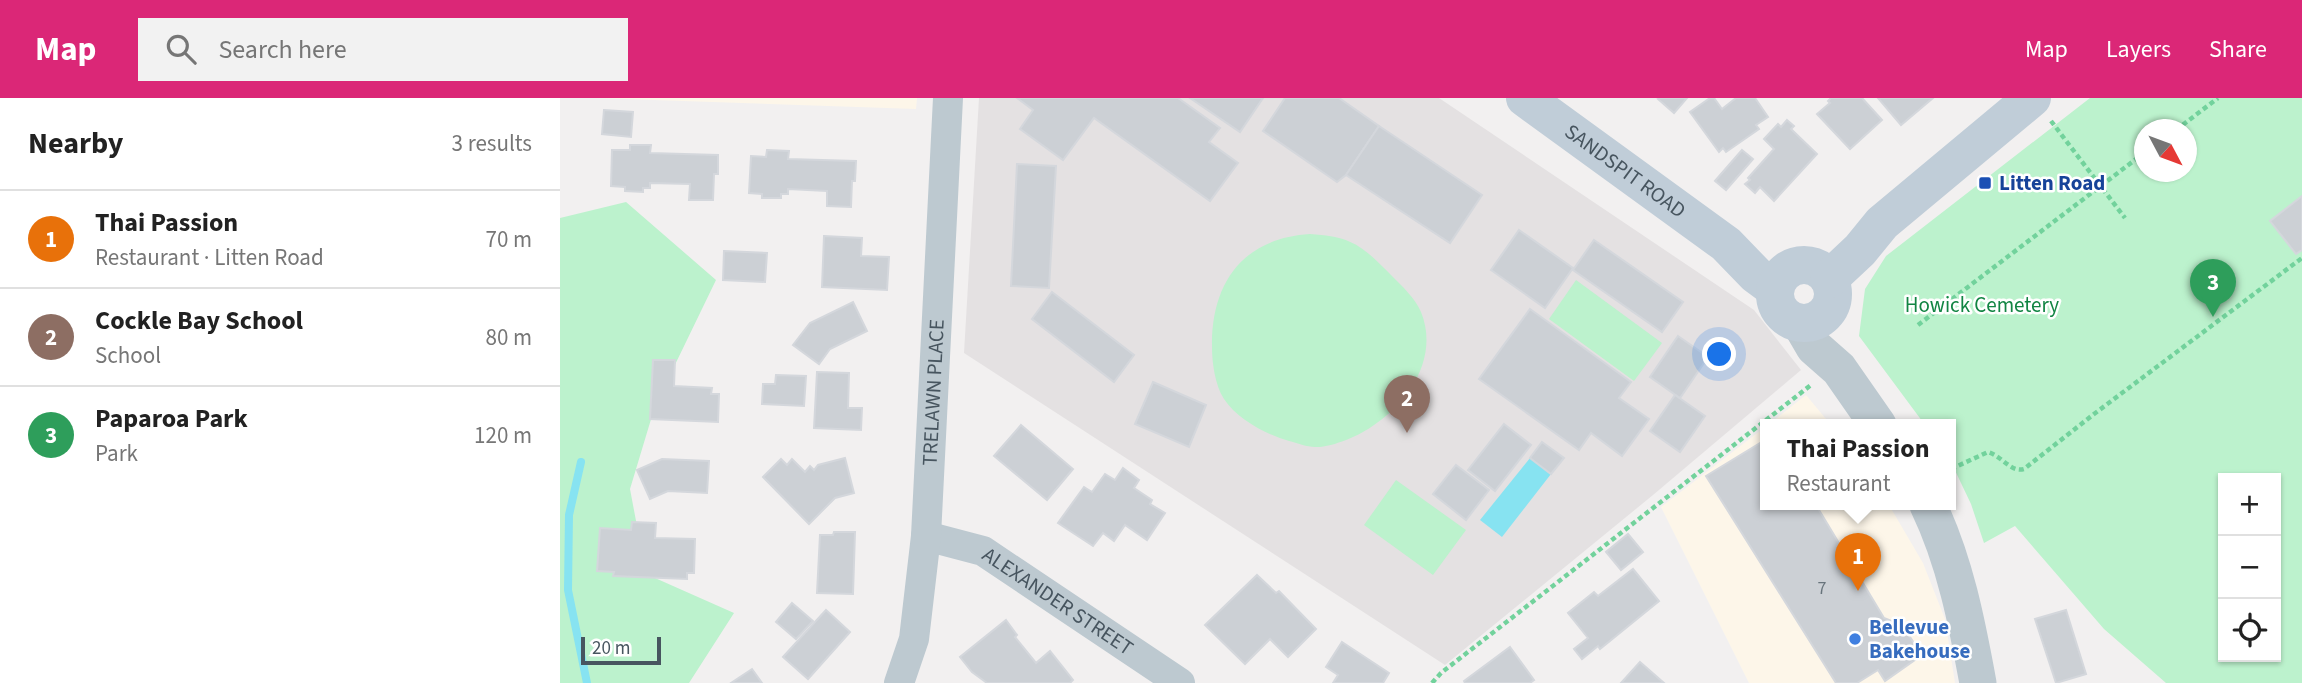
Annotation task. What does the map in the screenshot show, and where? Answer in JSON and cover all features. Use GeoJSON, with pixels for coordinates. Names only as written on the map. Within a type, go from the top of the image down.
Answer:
{"type":"FeatureCollection","features":[{"type":"Feature","properties":{"kind":"main road","name":"SANDSPIT ROAD"},"geometry":{"type":"LineString","coordinates":[[1525,98],[1726,244],[1756,275],[1806,290]]}},
{"type":"Feature","properties":{"kind":"main road"},"geometry":{"type":"LineString","coordinates":[[1806,290],[1860,250],[1882,223],[2032,98]]}},
{"type":"Feature","properties":{"kind":"street","name":"TRELAWN PLACE"},"geometry":{"type":"LineString","coordinates":[[899,683],[914,639],[926,536],[948,98]]}},
{"type":"Feature","properties":{"kind":"street"},"geometry":{"type":"LineString","coordinates":[[1806,290],[1839,369],[1874,419]]}},
{"type":"Feature","properties":{"kind":"street"},"geometry":{"type":"LineString","coordinates":[[1930,510],[1944,539],[1954,572],[1978,683]]}},
{"type":"Feature","properties":{"kind":"street","name":"ALEXANDER STREET"},"geometry":{"type":"LineString","coordinates":[[926,536],[983,551],[1180,683]]}},
{"type":"Feature","properties":{"kind":"path"},"geometry":{"type":"LineString","coordinates":[[2032,98],[2124,218]]}},
{"type":"Feature","properties":{"kind":"path"},"geometry":{"type":"LineString","coordinates":[[2190,119],[2218,98]]}},
{"type":"Feature","properties":{"kind":"path"},"geometry":{"type":"LineString","coordinates":[[1918,325],[2134,161]]}},
{"type":"Feature","properties":{"kind":"path"},"geometry":{"type":"LineString","coordinates":[[1956,467],[1988,452],[2014,469],[2024,469],[2302,258]]}},
{"type":"Feature","properties":{"kind":"path"},"geometry":{"type":"LineString","coordinates":[[1765,419],[1802,390],[1839,369]]}},
{"type":"Feature","properties":{"kind":"path"},"geometry":{"type":"LineString","coordinates":[[1432,683],[1441,673],[1760,423]]}},
{"type":"Feature","properties":{"kind":"shaded area"},"geometry":{"type":"Polygon","coordinates":[[[595,98],[917,98],[916,109],[595,98]]]}},
{"type":"Feature","properties":{"kind":"shaded area"},"geometry":{"type":"Polygon","coordinates":[[[979,98],[1439,98],[1754,310],[1801,370],[1445,665],[964,353],[979,98]]]}},
{"type":"Feature","properties":{"kind":"shaded area"},"geometry":{"type":"Polygon","coordinates":[[[1806,395],[1826,419],[1776,419],[1806,395]]]}},
{"type":"Feature","properties":{"kind":"shaded area"},"geometry":{"type":"Polygon","coordinates":[[[1760,431],[1760,510],[1892,510],[1923,563],[1945,619],[1955,683],[1749,683],[1661,507],[1760,431]]]}},
{"type":"Feature","properties":{"kind":"green space","name":"Howick Cemetery"},"geometry":{"type":"Polygon","coordinates":[[[2090,98],[2302,98],[2302,683],[2166,683],[2104,629],[2015,526],[1984,543],[1971,504],[1956,472],[1956,419],[1921,419],[1859,336],[1865,289],[1886,256],[2090,98]]]}},
{"type":"Feature","properties":{"kind":"green space"},"geometry":{"type":"Polygon","coordinates":[[[626,202],[716,280],[655,406],[630,489],[646,574],[734,613],[689,683],[560,683],[560,218],[626,202]]]}},
{"type":"Feature","properties":{"kind":"green space"},"geometry":{"type":"Polygon","coordinates":[[[1310,234],[1337,237],[1364,250],[1412,297],[1421,312],[1426,329],[1424,361],[1418,376],[1399,403],[1362,433],[1322,447],[1280,438],[1253,425],[1237,413],[1224,399],[1218,387],[1212,353],[1217,303],[1236,268],[1266,244],[1287,237],[1310,234]]]}},
{"type":"Feature","properties":{"kind":"green space"},"geometry":{"type":"Polygon","coordinates":[[[1576,280],[1662,343],[1634,381],[1549,319],[1576,280]]]}},
{"type":"Feature","properties":{"kind":"green space"},"geometry":{"type":"Polygon","coordinates":[[[1396,480],[1466,530],[1433,575],[1364,525],[1396,480]]]}},
{"type":"Feature","properties":{"kind":"water"},"geometry":{"type":"Polygon","coordinates":[[[1530,458],[1551,474],[1502,537],[1480,520],[1530,458]]]}},
{"type":"Feature","properties":{"kind":"building"},"geometry":{"type":"Polygon","coordinates":[[[1017,98],[1178,98],[1220,128],[1209,142],[1238,163],[1210,201],[1094,118],[1063,160],[1020,129],[1033,110],[1017,98]]]}},
{"type":"Feature","properties":{"kind":"building"},"geometry":{"type":"Polygon","coordinates":[[[1190,98],[1263,98],[1240,132],[1190,98]]]}},
{"type":"Feature","properties":{"kind":"building"},"geometry":{"type":"Polygon","coordinates":[[[1285,98],[1339,98],[1379,126],[1346,175],[1337,182],[1263,131],[1285,98]]]}},
{"type":"Feature","properties":{"kind":"building"},"geometry":{"type":"Polygon","coordinates":[[[1687,98],[1674,113],[1658,99],[1687,98]]]}},
{"type":"Feature","properties":{"kind":"building"},"geometry":{"type":"Polygon","coordinates":[[[1714,98],[1722,109],[1736,98],[1755,98],[1768,117],[1756,125],[1759,129],[1726,152],[1723,148],[1719,152],[1690,112],[1714,98]]]}},
{"type":"Feature","properties":{"kind":"building"},"geometry":{"type":"Polygon","coordinates":[[[1831,98],[1862,98],[1882,120],[1850,149],[1817,114],[1830,103],[1828,101],[1831,98]]]}},
{"type":"Feature","properties":{"kind":"building"},"geometry":{"type":"Polygon","coordinates":[[[1878,98],[1933,98],[1901,125],[1878,98]]]}},
{"type":"Feature","properties":{"kind":"building"},"geometry":{"type":"Polygon","coordinates":[[[604,110],[633,112],[631,137],[602,134],[604,110]]]}},
{"type":"Feature","properties":{"kind":"building"},"geometry":{"type":"Polygon","coordinates":[[[1787,120],[1794,126],[1791,129],[1817,154],[1774,201],[1760,187],[1755,193],[1745,184],[1774,149],[1764,139],[1778,124],[1781,127],[1787,120]]]}},
{"type":"Feature","properties":{"kind":"building"},"geometry":{"type":"Polygon","coordinates":[[[1379,126],[1482,195],[1450,243],[1346,175],[1379,126]]]}},
{"type":"Feature","properties":{"kind":"building"},"geometry":{"type":"Polygon","coordinates":[[[630,145],[651,145],[650,153],[718,155],[713,200],[689,200],[690,184],[650,183],[650,188],[643,188],[643,192],[625,191],[625,187],[611,186],[612,150],[630,150],[630,145]]]}},
{"type":"Feature","properties":{"kind":"building"},"geometry":{"type":"Polygon","coordinates":[[[767,150],[789,151],[788,159],[856,161],[851,207],[827,206],[827,191],[788,189],[788,194],[781,194],[781,198],[762,198],[762,194],[749,193],[751,156],[766,157],[767,150]]]}},
{"type":"Feature","properties":{"kind":"building"},"geometry":{"type":"Polygon","coordinates":[[[1742,150],[1753,159],[1726,190],[1715,181],[1742,150]]]}},
{"type":"Feature","properties":{"kind":"building"},"geometry":{"type":"Polygon","coordinates":[[[1017,164],[1056,166],[1049,288],[1011,286],[1017,164]]]}},
{"type":"Feature","properties":{"kind":"building"},"geometry":{"type":"Polygon","coordinates":[[[2302,196],[2302,250],[2296,254],[2270,221],[2302,196]]]}},
{"type":"Feature","properties":{"kind":"building"},"geometry":{"type":"Polygon","coordinates":[[[1519,230],[1573,268],[1545,308],[1491,270],[1519,230]]]}},
{"type":"Feature","properties":{"kind":"building"},"geometry":{"type":"Polygon","coordinates":[[[824,236],[862,238],[861,256],[889,257],[887,290],[822,287],[824,236]]]}},
{"type":"Feature","properties":{"kind":"building"},"geometry":{"type":"Polygon","coordinates":[[[1594,240],[1683,302],[1662,332],[1573,270],[1594,240]]]}},
{"type":"Feature","properties":{"kind":"building"},"geometry":{"type":"Polygon","coordinates":[[[724,251],[767,253],[765,282],[723,280],[724,251]]]}},
{"type":"Feature","properties":{"kind":"building"},"geometry":{"type":"Polygon","coordinates":[[[1052,292],[1134,355],[1114,382],[1032,319],[1052,292]]]}},
{"type":"Feature","properties":{"kind":"building"},"geometry":{"type":"Polygon","coordinates":[[[853,302],[867,331],[830,349],[819,364],[793,345],[810,323],[853,302]]]}},
{"type":"Feature","properties":{"kind":"building"},"geometry":{"type":"Polygon","coordinates":[[[1530,309],[1631,382],[1619,398],[1649,419],[1622,456],[1591,433],[1579,450],[1479,379],[1530,309]]]}},
{"type":"Feature","properties":{"kind":"building"},"geometry":{"type":"Polygon","coordinates":[[[1678,336],[1708,357],[1680,398],[1650,377],[1678,336]]]}},
{"type":"Feature","properties":{"kind":"building"},"geometry":{"type":"Polygon","coordinates":[[[653,360],[675,360],[674,386],[712,388],[711,394],[719,394],[718,422],[650,419],[653,360]]]}},
{"type":"Feature","properties":{"kind":"building"},"geometry":{"type":"Polygon","coordinates":[[[817,372],[849,373],[848,408],[862,408],[861,430],[814,428],[817,372]]]}},
{"type":"Feature","properties":{"kind":"building"},"geometry":{"type":"Polygon","coordinates":[[[776,375],[806,376],[804,406],[762,404],[763,384],[775,384],[776,375]]]}},
{"type":"Feature","properties":{"kind":"building"},"geometry":{"type":"Polygon","coordinates":[[[1153,382],[1206,405],[1189,447],[1135,424],[1153,382]]]}},
{"type":"Feature","properties":{"kind":"building"},"geometry":{"type":"Polygon","coordinates":[[[1675,395],[1705,416],[1680,452],[1650,431],[1675,395]]]}},
{"type":"Feature","properties":{"kind":"building"},"geometry":{"type":"Polygon","coordinates":[[[1504,424],[1531,445],[1495,491],[1468,470],[1504,424]]]}},
{"type":"Feature","properties":{"kind":"building"},"geometry":{"type":"Polygon","coordinates":[[[1021,425],[1073,469],[1047,500],[994,456],[1021,425]]]}},
{"type":"Feature","properties":{"kind":"building"},"geometry":{"type":"Polygon","coordinates":[[[1542,442],[1564,458],[1551,474],[1530,458],[1542,442]]]}},
{"type":"Feature","properties":{"kind":"building"},"geometry":{"type":"Polygon","coordinates":[[[1760,443],[1760,510],[1819,510],[1884,618],[1902,625],[1922,655],[1885,681],[1878,670],[1857,683],[1836,683],[1706,476],[1760,443]]]}},
{"type":"Feature","properties":{"kind":"building"},"geometry":{"type":"Polygon","coordinates":[[[845,458],[854,493],[835,498],[809,524],[763,477],[781,459],[787,465],[792,459],[805,472],[810,466],[814,470],[818,465],[845,458]]]}},
{"type":"Feature","properties":{"kind":"building"},"geometry":{"type":"Polygon","coordinates":[[[662,459],[709,461],[707,493],[668,491],[650,499],[637,470],[662,459]]]}},
{"type":"Feature","properties":{"kind":"building"},"geometry":{"type":"Polygon","coordinates":[[[1456,465],[1489,490],[1466,520],[1433,494],[1456,465]]]}},
{"type":"Feature","properties":{"kind":"building"},"geometry":{"type":"Polygon","coordinates":[[[1123,468],[1139,480],[1134,488],[1152,500],[1150,504],[1165,513],[1147,540],[1125,525],[1114,541],[1103,533],[1093,546],[1058,523],[1084,487],[1092,492],[1105,474],[1115,480],[1123,468]]]}},
{"type":"Feature","properties":{"kind":"building"},"geometry":{"type":"Polygon","coordinates":[[[632,522],[656,523],[655,538],[695,539],[694,573],[687,573],[687,579],[613,576],[614,572],[597,571],[600,528],[631,530],[632,522]]]}},
{"type":"Feature","properties":{"kind":"building"},"geometry":{"type":"Polygon","coordinates":[[[834,532],[855,532],[853,594],[817,593],[820,535],[833,535],[834,532]]]}},
{"type":"Feature","properties":{"kind":"building"},"geometry":{"type":"Polygon","coordinates":[[[1628,534],[1643,552],[1621,570],[1606,552],[1628,534]]]}},
{"type":"Feature","properties":{"kind":"building"},"geometry":{"type":"Polygon","coordinates":[[[1633,569],[1659,601],[1600,649],[1598,646],[1582,659],[1574,649],[1588,638],[1568,613],[1594,592],[1598,596],[1633,569]]]}},
{"type":"Feature","properties":{"kind":"building"},"geometry":{"type":"Polygon","coordinates":[[[1257,575],[1276,593],[1279,591],[1316,629],[1288,657],[1270,639],[1245,664],[1205,625],[1257,575]]]}},
{"type":"Feature","properties":{"kind":"building"},"geometry":{"type":"Polygon","coordinates":[[[792,603],[813,621],[796,639],[776,622],[792,603]]]}},
{"type":"Feature","properties":{"kind":"building"},"geometry":{"type":"Polygon","coordinates":[[[826,610],[850,632],[808,679],[783,657],[826,610]]]}},
{"type":"Feature","properties":{"kind":"building"},"geometry":{"type":"Polygon","coordinates":[[[2066,610],[2086,674],[2056,683],[2035,619],[2066,610]]]}},
{"type":"Feature","properties":{"kind":"building"},"geometry":{"type":"Polygon","coordinates":[[[1006,620],[1017,635],[1015,637],[1036,663],[1050,651],[1073,680],[1070,683],[987,683],[972,672],[960,657],[1006,620]]]}},
{"type":"Feature","properties":{"kind":"building"},"geometry":{"type":"Polygon","coordinates":[[[1342,642],[1389,673],[1383,683],[1333,683],[1338,675],[1326,667],[1342,642]]]}},
{"type":"Feature","properties":{"kind":"building"},"geometry":{"type":"Polygon","coordinates":[[[1510,647],[1534,680],[1530,683],[1465,683],[1464,681],[1510,647]]]}},
{"type":"Feature","properties":{"kind":"building"},"geometry":{"type":"Polygon","coordinates":[[[1640,662],[1664,683],[1621,683],[1640,662]]]}},
{"type":"Feature","properties":{"kind":"building"},"geometry":{"type":"Polygon","coordinates":[[[752,669],[762,683],[731,683],[752,669]]]}},
{"type":"Feature","properties":{"kind":"waterway"},"geometry":{"type":"LineString","coordinates":[[581,462],[569,515],[568,590],[587,683]]}},
{"type":"Feature","properties":{"kind":"place","name":"Litten Road"},"geometry":{"type":"Point","coordinates":[1985,183]}},
{"type":"Feature","properties":{"kind":"place","name":"Paparoa Park"},"geometry":{"type":"Point","coordinates":[2213,317]}},
{"type":"Feature","properties":{"kind":"place","name":"Cockle Bay School"},"geometry":{"type":"Point","coordinates":[1407,433]}},
{"type":"Feature","properties":{"kind":"place","name":"Thai Passion"},"geometry":{"type":"Point","coordinates":[1858,591]}},
{"type":"Feature","properties":{"kind":"place","name":"Bellevue Bakehouse"},"geometry":{"type":"Point","coordinates":[1855,639]}}]}
